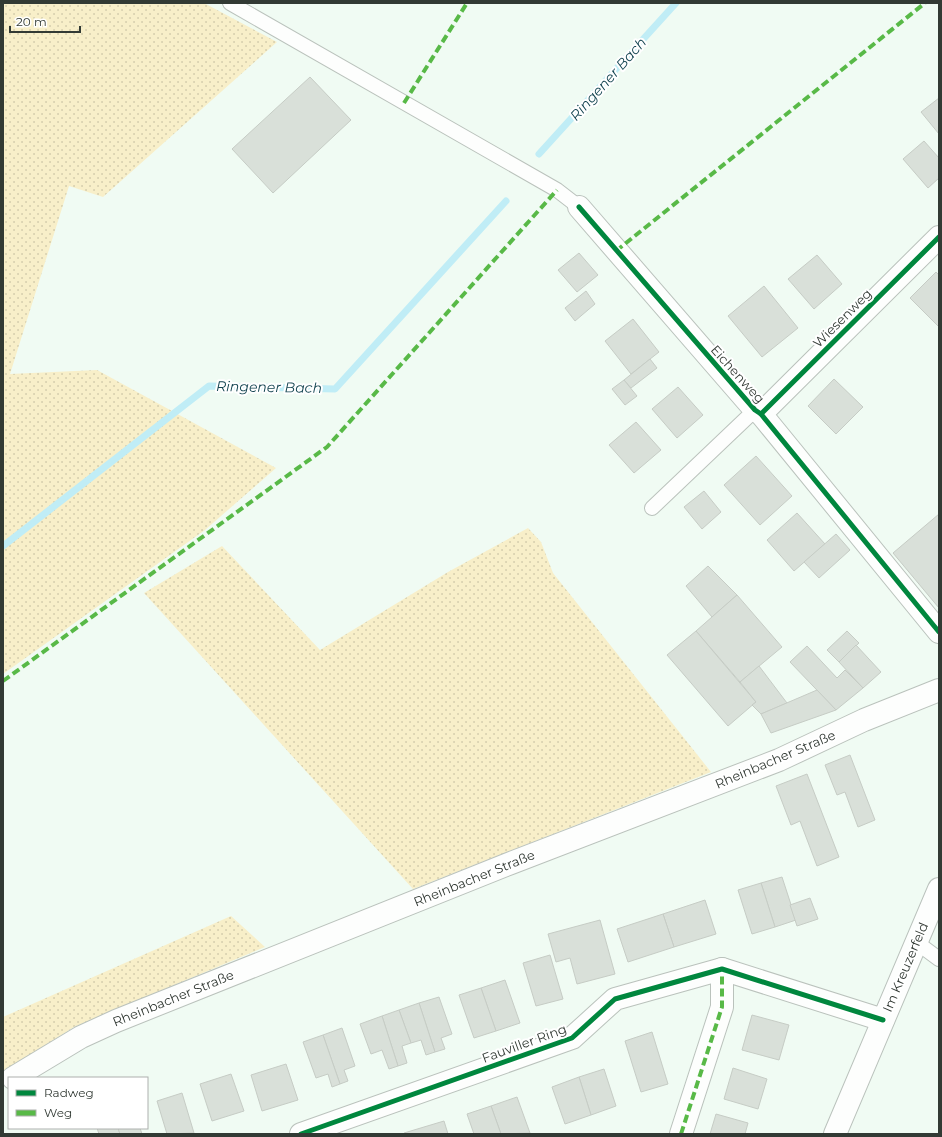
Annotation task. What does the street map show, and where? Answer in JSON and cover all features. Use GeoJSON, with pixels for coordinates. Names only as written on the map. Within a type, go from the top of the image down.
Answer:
{"type":"FeatureCollection","features":[{"type":"Feature","properties":{"kind":"street","name":"Eichenweg"},"geometry":{"type":"LineString","coordinates":[[579,207],[758,412],[939,632]]}},
{"type":"Feature","properties":{"kind":"street","name":"Wiesenweg"},"geometry":{"type":"LineString","coordinates":[[758,412],[939,237]]}},
{"type":"Feature","properties":{"kind":"street","name":"Rheinbacher Straße"},"geometry":{"type":"LineString","coordinates":[[16,1077],[81,1037],[116,1021],[511,863],[779,760],[850,726],[939,690]]}},
{"type":"Feature","properties":{"kind":"street","name":"Im Kreuzerfeld"},"geometry":{"type":"LineString","coordinates":[[835,1134],[939,889]]}},
{"type":"Feature","properties":{"kind":"street"},"geometry":{"type":"LineString","coordinates":[[681,1134],[722,1008],[722,969],[883,1020]]}},
{"type":"Feature","properties":{"kind":"street","name":"Fauviller Ring"},"geometry":{"type":"LineString","coordinates":[[301,1134],[572,1038],[615,999],[722,969]]}},
{"type":"Feature","properties":{"kind":"lane"},"geometry":{"type":"LineString","coordinates":[[230,3],[557,190],[579,207]]}},
{"type":"Feature","properties":{"kind":"lane"},"geometry":{"type":"LineString","coordinates":[[652,508],[758,412]]}},
{"type":"Feature","properties":{"kind":"lane"},"geometry":{"type":"LineString","coordinates":[[916,942],[939,960]]}},
{"type":"Feature","properties":{"kind":"shaded area"},"geometry":{"type":"Polygon","coordinates":[[[3,3],[204,3],[277,42],[103,197],[69,186],[10,374],[97,370],[276,468],[205,530],[3,674],[3,3]]]}},
{"type":"Feature","properties":{"kind":"shaded area"},"geometry":{"type":"Polygon","coordinates":[[[528,528],[541,542],[553,573],[711,772],[413,889],[144,593],[222,546],[320,650],[448,572],[528,528]]]}},
{"type":"Feature","properties":{"kind":"shaded area"},"geometry":{"type":"Polygon","coordinates":[[[231,916],[265,947],[74,1027],[3,1072],[3,1017],[231,916]]]}},
{"type":"Feature","properties":{"kind":"building"},"geometry":{"type":"Polygon","coordinates":[[[310,77],[351,120],[273,193],[232,149],[310,77]]]}},
{"type":"Feature","properties":{"kind":"building"},"geometry":{"type":"Polygon","coordinates":[[[939,98],[939,134],[921,112],[939,98]]]}},
{"type":"Feature","properties":{"kind":"building"},"geometry":{"type":"Polygon","coordinates":[[[924,141],[939,158],[939,178],[928,188],[903,159],[924,141]]]}},
{"type":"Feature","properties":{"kind":"building"},"geometry":{"type":"Polygon","coordinates":[[[579,253],[598,275],[577,292],[558,270],[579,253]]]}},
{"type":"Feature","properties":{"kind":"building"},"geometry":{"type":"Polygon","coordinates":[[[817,255],[842,284],[814,309],[788,279],[817,255]]]}},
{"type":"Feature","properties":{"kind":"building"},"geometry":{"type":"Polygon","coordinates":[[[936,272],[939,275],[939,327],[910,298],[936,272]]]}},
{"type":"Feature","properties":{"kind":"building"},"geometry":{"type":"Polygon","coordinates":[[[764,286],[798,328],[762,357],[728,316],[764,286]]]}},
{"type":"Feature","properties":{"kind":"building"},"geometry":{"type":"Polygon","coordinates":[[[586,291],[595,304],[575,321],[565,308],[586,291]]]}},
{"type":"Feature","properties":{"kind":"building"},"geometry":{"type":"Polygon","coordinates":[[[633,319],[659,352],[631,374],[605,341],[633,319]]]}},
{"type":"Feature","properties":{"kind":"building"},"geometry":{"type":"Polygon","coordinates":[[[650,359],[657,368],[631,388],[624,380],[650,359]]]}},
{"type":"Feature","properties":{"kind":"building"},"geometry":{"type":"Polygon","coordinates":[[[834,379],[863,407],[836,434],[808,406],[834,379]]]}},
{"type":"Feature","properties":{"kind":"building"},"geometry":{"type":"Polygon","coordinates":[[[624,380],[637,396],[625,405],[612,389],[624,380]]]}},
{"type":"Feature","properties":{"kind":"building"},"geometry":{"type":"Polygon","coordinates":[[[678,387],[703,415],[677,438],[652,409],[678,387]]]}},
{"type":"Feature","properties":{"kind":"building"},"geometry":{"type":"Polygon","coordinates":[[[636,422],[661,450],[634,473],[609,445],[636,422]]]}},
{"type":"Feature","properties":{"kind":"building"},"geometry":{"type":"Polygon","coordinates":[[[756,456],[792,496],[760,525],[724,485],[756,456]]]}},
{"type":"Feature","properties":{"kind":"building"},"geometry":{"type":"Polygon","coordinates":[[[704,491],[721,512],[702,529],[684,507],[704,491]]]}},
{"type":"Feature","properties":{"kind":"building"},"geometry":{"type":"Polygon","coordinates":[[[797,513],[825,544],[794,571],[767,540],[797,513]]]}},
{"type":"Feature","properties":{"kind":"building"},"geometry":{"type":"Polygon","coordinates":[[[939,514],[939,608],[893,553],[939,514]]]}},
{"type":"Feature","properties":{"kind":"building"},"geometry":{"type":"Polygon","coordinates":[[[836,534],[850,550],[819,578],[804,562],[836,534]]]}},
{"type":"Feature","properties":{"kind":"building"},"geometry":{"type":"Polygon","coordinates":[[[708,566],[737,595],[712,617],[686,586],[708,566]]]}},
{"type":"Feature","properties":{"kind":"building"},"geometry":{"type":"Polygon","coordinates":[[[737,595],[782,647],[740,682],[696,631],[737,595]]]}},
{"type":"Feature","properties":{"kind":"building"},"geometry":{"type":"Polygon","coordinates":[[[696,631],[756,702],[728,726],[667,655],[696,631]]]}},
{"type":"Feature","properties":{"kind":"building"},"geometry":{"type":"Polygon","coordinates":[[[847,631],[859,643],[839,662],[827,650],[847,631]]]}},
{"type":"Feature","properties":{"kind":"building"},"geometry":{"type":"Polygon","coordinates":[[[856,645],[881,672],[863,688],[839,662],[856,645]]]}},
{"type":"Feature","properties":{"kind":"building"},"geometry":{"type":"Polygon","coordinates":[[[807,646],[837,678],[845,670],[863,688],[836,710],[790,662],[807,646]]]}},
{"type":"Feature","properties":{"kind":"building"},"geometry":{"type":"Polygon","coordinates":[[[759,666],[787,703],[761,714],[752,705],[756,702],[740,682],[759,666]]]}},
{"type":"Feature","properties":{"kind":"building"},"geometry":{"type":"Polygon","coordinates":[[[817,690],[836,710],[771,733],[761,714],[817,690]]]}},
{"type":"Feature","properties":{"kind":"building"},"geometry":{"type":"Polygon","coordinates":[[[850,755],[875,820],[858,827],[845,792],[837,795],[825,765],[850,755]]]}},
{"type":"Feature","properties":{"kind":"building"},"geometry":{"type":"Polygon","coordinates":[[[807,774],[839,857],[817,866],[800,821],[791,825],[776,786],[807,774]]]}},
{"type":"Feature","properties":{"kind":"building"},"geometry":{"type":"Polygon","coordinates":[[[782,877],[796,920],[775,927],[761,883],[782,877]]]}},
{"type":"Feature","properties":{"kind":"building"},"geometry":{"type":"Polygon","coordinates":[[[761,883],[775,927],[752,934],[738,890],[761,883]]]}},
{"type":"Feature","properties":{"kind":"building"},"geometry":{"type":"Polygon","coordinates":[[[810,898],[818,919],[797,926],[790,905],[810,898]]]}},
{"type":"Feature","properties":{"kind":"building"},"geometry":{"type":"Polygon","coordinates":[[[705,900],[716,934],[674,947],[663,914],[705,900]]]}},
{"type":"Feature","properties":{"kind":"building"},"geometry":{"type":"Polygon","coordinates":[[[663,914],[674,947],[628,962],[617,929],[663,914]]]}},
{"type":"Feature","properties":{"kind":"building"},"geometry":{"type":"Polygon","coordinates":[[[600,920],[615,974],[577,984],[570,958],[556,962],[548,934],[600,920]]]}},
{"type":"Feature","properties":{"kind":"building"},"geometry":{"type":"Polygon","coordinates":[[[550,955],[563,999],[536,1006],[523,963],[550,955]]]}},
{"type":"Feature","properties":{"kind":"building"},"geometry":{"type":"Polygon","coordinates":[[[505,980],[520,1023],[496,1031],[481,988],[505,980]]]}},
{"type":"Feature","properties":{"kind":"building"},"geometry":{"type":"Polygon","coordinates":[[[481,988],[496,1031],[474,1038],[459,995],[481,988]]]}},
{"type":"Feature","properties":{"kind":"building"},"geometry":{"type":"Polygon","coordinates":[[[439,997],[452,1034],[441,1038],[445,1049],[435,1052],[419,1003],[439,997]]]}},
{"type":"Feature","properties":{"kind":"building"},"geometry":{"type":"Polygon","coordinates":[[[419,1003],[435,1052],[426,1055],[421,1040],[411,1043],[399,1010],[419,1003]]]}},
{"type":"Feature","properties":{"kind":"building"},"geometry":{"type":"Polygon","coordinates":[[[399,1010],[411,1043],[402,1046],[407,1063],[398,1066],[382,1016],[399,1010]]]}},
{"type":"Feature","properties":{"kind":"building"},"geometry":{"type":"Polygon","coordinates":[[[752,1015],[789,1025],[779,1060],[742,1050],[752,1015]]]}},
{"type":"Feature","properties":{"kind":"building"},"geometry":{"type":"Polygon","coordinates":[[[382,1016],[398,1066],[389,1069],[382,1050],[371,1054],[360,1024],[382,1016]]]}},
{"type":"Feature","properties":{"kind":"building"},"geometry":{"type":"Polygon","coordinates":[[[342,1028],[355,1066],[344,1070],[348,1081],[340,1084],[323,1035],[342,1028]]]}},
{"type":"Feature","properties":{"kind":"building"},"geometry":{"type":"Polygon","coordinates":[[[652,1032],[668,1084],[641,1092],[625,1041],[652,1032]]]}},
{"type":"Feature","properties":{"kind":"building"},"geometry":{"type":"Polygon","coordinates":[[[323,1035],[340,1084],[332,1087],[328,1074],[316,1078],[303,1042],[323,1035]]]}},
{"type":"Feature","properties":{"kind":"building"},"geometry":{"type":"Polygon","coordinates":[[[286,1064],[298,1100],[262,1111],[251,1075],[286,1064]]]}},
{"type":"Feature","properties":{"kind":"building"},"geometry":{"type":"Polygon","coordinates":[[[733,1068],[767,1079],[758,1109],[724,1099],[733,1068]]]}},
{"type":"Feature","properties":{"kind":"building"},"geometry":{"type":"Polygon","coordinates":[[[604,1069],[616,1106],[591,1115],[579,1077],[604,1069]]]}},
{"type":"Feature","properties":{"kind":"building"},"geometry":{"type":"Polygon","coordinates":[[[231,1074],[244,1111],[212,1121],[200,1084],[231,1074]]]}},
{"type":"Feature","properties":{"kind":"building"},"geometry":{"type":"Polygon","coordinates":[[[579,1077],[591,1115],[565,1124],[552,1087],[579,1077]]]}},
{"type":"Feature","properties":{"kind":"building"},"geometry":{"type":"Polygon","coordinates":[[[182,1093],[194,1133],[167,1134],[157,1101],[182,1093]]]}},
{"type":"Feature","properties":{"kind":"building"},"geometry":{"type":"Polygon","coordinates":[[[517,1097],[530,1133],[501,1134],[491,1106],[517,1097]]]}},
{"type":"Feature","properties":{"kind":"building"},"geometry":{"type":"Polygon","coordinates":[[[491,1106],[501,1134],[474,1134],[467,1114],[491,1106]]]}},
{"type":"Feature","properties":{"kind":"building"},"geometry":{"type":"Polygon","coordinates":[[[716,1114],[748,1123],[745,1134],[710,1134],[716,1114]]]}},
{"type":"Feature","properties":{"kind":"building"},"geometry":{"type":"Polygon","coordinates":[[[444,1121],[448,1134],[404,1133],[444,1121]]]}},
{"type":"Feature","properties":{"kind":"building"},"geometry":{"type":"Polygon","coordinates":[[[97,1129],[118,1129],[120,1134],[99,1134],[97,1129]]]}},
{"type":"Feature","properties":{"kind":"building"},"geometry":{"type":"Polygon","coordinates":[[[118,1129],[140,1129],[142,1134],[120,1134],[118,1129]]]}},
{"type":"Feature","properties":{"kind":"waterway","name":"Ringener Bach"},"geometry":{"type":"LineString","coordinates":[[539,154],[676,3]]}},
{"type":"Feature","properties":{"kind":"waterway","name":"Ringener Bach"},"geometry":{"type":"LineString","coordinates":[[3,546],[209,386],[335,389],[506,201]]}},
{"type":"Feature","properties":{"kind":"marked path"},"geometry":{"type":"LineString","coordinates":[[404,103],[467,3]]}},
{"type":"Feature","properties":{"kind":"marked path"},"geometry":{"type":"LineString","coordinates":[[616,251],[925,3]]}},
{"type":"Feature","properties":{"kind":"marked path"},"geometry":{"type":"LineString","coordinates":[[3,681],[327,447],[557,190]]}},
{"type":"Feature","properties":{"kind":"marked path"},"geometry":{"type":"LineString","coordinates":[[681,1134],[722,1007],[722,969]]}},
{"type":"Feature","properties":{"kind":"cycle path"},"geometry":{"type":"LineString","coordinates":[[579,207],[755,410],[761,414],[939,632]]}},
{"type":"Feature","properties":{"kind":"cycle path"},"geometry":{"type":"LineString","coordinates":[[761,414],[939,237]]}},
{"type":"Feature","properties":{"kind":"cycle path"},"geometry":{"type":"LineString","coordinates":[[301,1134],[572,1038],[615,999],[722,969],[883,1020]]}}]}
